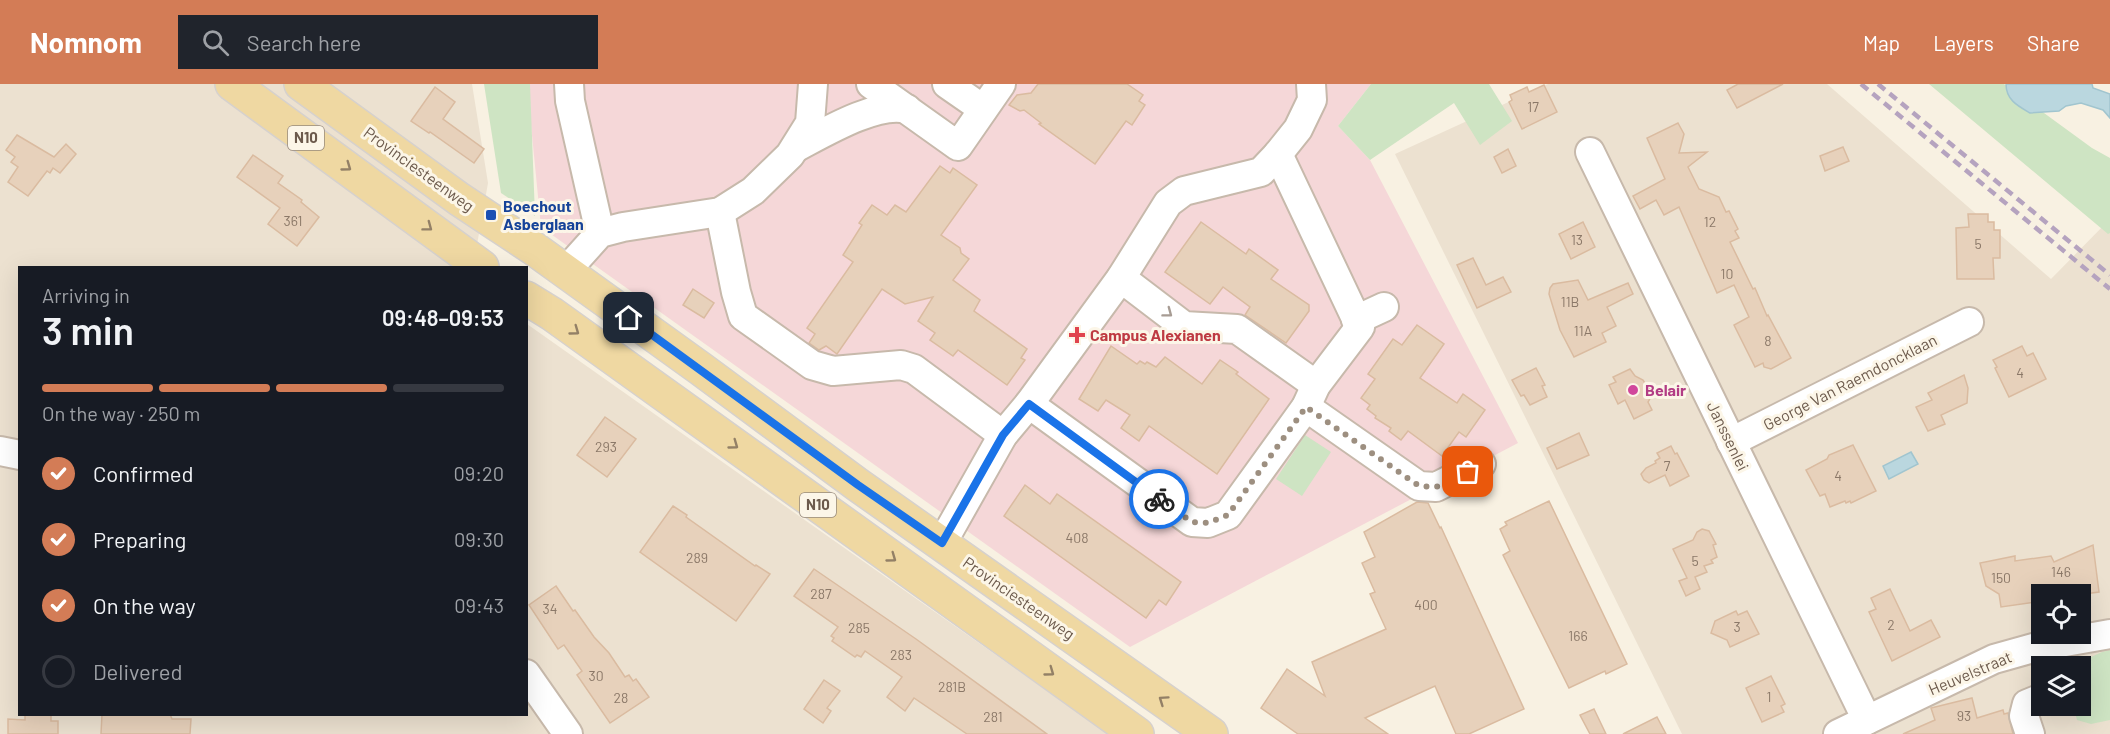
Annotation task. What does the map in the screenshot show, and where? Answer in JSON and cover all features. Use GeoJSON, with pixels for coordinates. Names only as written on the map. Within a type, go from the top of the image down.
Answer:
{"type":"FeatureCollection","features":[{"type":"Feature","properties":{"kind":"main road","name":"N10"},"geometry":{"type":"LineString","coordinates":[[232,84],[481,266]]}},
{"type":"Feature","properties":{"kind":"main road","name":"Provinciesteenweg"},"geometry":{"type":"LineString","coordinates":[[301,84],[459,200],[527,257],[565,272],[858,485],[1211,734]]}},
{"type":"Feature","properties":{"kind":"main road","name":"N10"},"geometry":{"type":"LineString","coordinates":[[528,299],[1137,734]]}},
{"type":"Feature","properties":{"kind":"street"},"geometry":{"type":"LineString","coordinates":[[569,84],[570,101],[600,233]]}},
{"type":"Feature","properties":{"kind":"street"},"geometry":{"type":"LineString","coordinates":[[565,272],[600,233],[623,227],[720,212],[753,191],[790,155],[810,123],[813,84]]}},
{"type":"Feature","properties":{"kind":"street"},"geometry":{"type":"LineString","coordinates":[[871,84],[958,146],[1001,84]]}},
{"type":"Feature","properties":{"kind":"street"},"geometry":{"type":"LineString","coordinates":[[946,84],[982,109]]}},
{"type":"Feature","properties":{"kind":"street"},"geometry":{"type":"LineString","coordinates":[[942,543],[1003,435],[1029,404],[1121,278],[1168,203],[1184,191],[1261,172],[1298,129],[1312,100],[1311,84]]}},
{"type":"Feature","properties":{"kind":"street"},"geometry":{"type":"LineString","coordinates":[[795,148],[854,118],[886,109],[907,109]]}},
{"type":"Feature","properties":{"kind":"street","name":"Janssenlei"},"geometry":{"type":"LineString","coordinates":[[1590,152],[1867,720]]}},
{"type":"Feature","properties":{"kind":"street"},"geometry":{"type":"LineString","coordinates":[[1029,404],[1192,522],[1208,523],[1228,515],[1360,327],[1278,154]]}},
{"type":"Feature","properties":{"kind":"street"},"geometry":{"type":"LineString","coordinates":[[720,212],[743,316],[813,365],[833,371],[901,365],[914,369],[1003,435]]}},
{"type":"Feature","properties":{"kind":"street"},"geometry":{"type":"LineString","coordinates":[[1121,278],[1184,326],[1237,329],[1311,396],[1419,486],[1436,487],[1481,464]]}},
{"type":"Feature","properties":{"kind":"street"},"geometry":{"type":"LineString","coordinates":[[1356,320],[1384,307]]}},
{"type":"Feature","properties":{"kind":"street","name":"George Van Raemdoncklaan"},"geometry":{"type":"LineString","coordinates":[[1731,442],[1969,322]]}},
{"type":"Feature","properties":{"kind":"street"},"geometry":{"type":"LineString","coordinates":[[0,451],[18,455]]}},
{"type":"Feature","properties":{"kind":"street","name":"Heuvelstraat"},"geometry":{"type":"LineString","coordinates":[[1838,734],[1994,659],[2037,647],[2110,634]]}},
{"type":"Feature","properties":{"kind":"street"},"geometry":{"type":"LineString","coordinates":[[528,677],[568,734]]}},
{"type":"Feature","properties":{"kind":"street"},"geometry":{"type":"LineString","coordinates":[[2030,734],[2024,716],[2027,704],[2031,702]]}},
{"type":"Feature","properties":{"kind":"shaded area"},"geometry":{"type":"Polygon","coordinates":[[[0,84],[472,84],[488,183],[473,266],[18,266],[18,716],[528,716],[528,325],[1108,734],[0,734],[0,84]]]}},
{"type":"Feature","properties":{"kind":"shaded area","name":"Campus Alexianen"},"geometry":{"type":"Polygon","coordinates":[[[527,84],[1371,84],[1338,126],[1370,160],[1518,443],[1130,647],[541,227],[527,84]]]}},
{"type":"Feature","properties":{"kind":"shaded area"},"geometry":{"type":"Polygon","coordinates":[[[1548,84],[1827,84],[2051,279],[2110,219],[2110,734],[1682,734],[1395,154],[1548,84]]]}},
{"type":"Feature","properties":{"kind":"green space"},"geometry":{"type":"Polygon","coordinates":[[[484,84],[530,84],[535,216],[501,193],[484,84]]]}},
{"type":"Feature","properties":{"kind":"green space"},"geometry":{"type":"Polygon","coordinates":[[[1371,84],[1489,84],[1512,121],[1480,145],[1454,103],[1370,160],[1338,126],[1371,84]]]}},
{"type":"Feature","properties":{"kind":"green space"},"geometry":{"type":"Polygon","coordinates":[[[1929,84],[2004,84],[2092,148],[2110,158],[2110,233],[2108,234],[1929,84]]]}},
{"type":"Feature","properties":{"kind":"green space"},"geometry":{"type":"Polygon","coordinates":[[[1305,435],[1331,452],[1302,496],[1276,479],[1305,435]]]}},
{"type":"Feature","properties":{"kind":"green space"},"geometry":{"type":"Polygon","coordinates":[[[2110,650],[2110,720],[2091,724],[2077,720],[2076,716],[2091,716],[2091,657],[2110,650]]]}},
{"type":"Feature","properties":{"kind":"water"},"geometry":{"type":"Polygon","coordinates":[[[2006,84],[2092,84],[2093,88],[2110,94],[2110,118],[2103,110],[2081,103],[2066,106],[2059,111],[2030,113],[2010,98],[2006,84]]]}},
{"type":"Feature","properties":{"kind":"water"},"geometry":{"type":"Polygon","coordinates":[[[1911,452],[1918,464],[1889,479],[1883,466],[1911,452]]]}},
{"type":"Feature","properties":{"kind":"building"},"geometry":{"type":"Polygon","coordinates":[[[1038,84],[1127,84],[1143,95],[1139,101],[1145,105],[1132,125],[1126,121],[1095,164],[1039,124],[1041,123],[1024,110],[1020,111],[1009,105],[1017,95],[1031,93],[1038,84]]]}},
{"type":"Feature","properties":{"kind":"building"},"geometry":{"type":"Polygon","coordinates":[[[1738,84],[1783,84],[1737,108],[1727,90],[1738,84]]]}},
{"type":"Feature","properties":{"kind":"building"},"geometry":{"type":"Polygon","coordinates":[[[1544,85],[1557,112],[1522,129],[1509,102],[1512,100],[1510,95],[1527,87],[1529,92],[1544,85]]]}},
{"type":"Feature","properties":{"kind":"building"},"geometry":{"type":"Polygon","coordinates":[[[435,87],[455,102],[443,119],[484,149],[474,163],[411,121],[435,87]]]}},
{"type":"Feature","properties":{"kind":"building"},"geometry":{"type":"Polygon","coordinates":[[[1678,123],[1684,134],[1679,153],[1707,152],[1688,167],[1699,189],[1719,197],[1726,212],[1729,211],[1738,229],[1735,231],[1739,238],[1730,242],[1791,358],[1771,369],[1764,367],[1763,363],[1755,367],[1734,325],[1749,317],[1734,285],[1717,293],[1679,207],[1664,215],[1656,200],[1640,209],[1633,196],[1665,179],[1647,138],[1678,123]]]}},
{"type":"Feature","properties":{"kind":"building"},"geometry":{"type":"Polygon","coordinates":[[[17,135],[54,157],[66,144],[76,154],[60,173],[53,168],[50,173],[47,171],[28,196],[8,182],[18,167],[11,162],[15,157],[6,150],[17,135]]]}},
{"type":"Feature","properties":{"kind":"building"},"geometry":{"type":"Polygon","coordinates":[[[1843,147],[1849,161],[1825,171],[1820,156],[1843,147]]]}},
{"type":"Feature","properties":{"kind":"building"},"geometry":{"type":"Polygon","coordinates":[[[1508,149],[1516,166],[1502,173],[1494,157],[1508,149]]]}},
{"type":"Feature","properties":{"kind":"building"},"geometry":{"type":"Polygon","coordinates":[[[253,155],[283,176],[278,183],[302,200],[301,202],[319,217],[297,246],[268,224],[280,208],[237,177],[253,155]]]}},
{"type":"Feature","properties":{"kind":"building"},"geometry":{"type":"Polygon","coordinates":[[[940,166],[950,173],[953,168],[977,185],[941,235],[960,248],[961,253],[969,259],[953,280],[980,300],[974,311],[1027,349],[1021,358],[1025,360],[1007,385],[958,350],[953,356],[930,340],[935,333],[918,321],[933,297],[905,304],[882,289],[837,354],[826,346],[819,350],[809,343],[815,334],[807,328],[853,262],[843,255],[862,225],[859,223],[872,205],[887,215],[895,205],[906,212],[940,166]]]}},
{"type":"Feature","properties":{"kind":"building"},"geometry":{"type":"Polygon","coordinates":[[[1968,214],[1988,214],[1988,222],[1994,222],[1994,230],[2000,230],[2000,258],[1993,258],[1994,279],[1957,279],[1956,228],[1969,227],[1968,214]]]}},
{"type":"Feature","properties":{"kind":"building"},"geometry":{"type":"Polygon","coordinates":[[[1201,222],[1246,254],[1249,249],[1278,270],[1271,279],[1309,305],[1309,311],[1286,343],[1245,315],[1250,307],[1223,287],[1210,304],[1165,272],[1201,222]]]}},
{"type":"Feature","properties":{"kind":"building"},"geometry":{"type":"Polygon","coordinates":[[[1583,222],[1595,247],[1571,259],[1559,234],[1583,222]]]}},
{"type":"Feature","properties":{"kind":"building"},"geometry":{"type":"Polygon","coordinates":[[[1473,258],[1486,285],[1503,277],[1511,292],[1477,308],[1457,265],[1473,258]]]}},
{"type":"Feature","properties":{"kind":"building"},"geometry":{"type":"Polygon","coordinates":[[[1578,280],[1588,300],[1628,283],[1633,294],[1607,307],[1616,326],[1602,333],[1606,342],[1574,357],[1560,330],[1549,294],[1553,284],[1578,280]]]}},
{"type":"Feature","properties":{"kind":"building"},"geometry":{"type":"Polygon","coordinates":[[[693,289],[714,303],[704,318],[683,305],[693,289]]]}},
{"type":"Feature","properties":{"kind":"building"},"geometry":{"type":"Polygon","coordinates":[[[1417,325],[1444,344],[1420,378],[1457,403],[1463,394],[1485,410],[1466,437],[1459,432],[1442,456],[1408,431],[1401,440],[1389,431],[1391,428],[1375,418],[1376,416],[1367,409],[1370,405],[1361,398],[1375,379],[1368,374],[1393,339],[1402,345],[1417,325]]]}},
{"type":"Feature","properties":{"kind":"building"},"geometry":{"type":"Polygon","coordinates":[[[1111,346],[1137,364],[1140,361],[1145,364],[1147,362],[1156,367],[1165,357],[1202,384],[1220,360],[1238,372],[1236,374],[1269,399],[1217,474],[1149,426],[1139,441],[1121,428],[1130,415],[1106,400],[1098,411],[1079,399],[1111,346]]]}},
{"type":"Feature","properties":{"kind":"building"},"geometry":{"type":"Polygon","coordinates":[[[2022,346],[2027,356],[2033,353],[2046,379],[2009,397],[1993,360],[2022,346]]]}},
{"type":"Feature","properties":{"kind":"building"},"geometry":{"type":"Polygon","coordinates":[[[1536,368],[1545,385],[1542,386],[1547,397],[1530,405],[1524,395],[1521,396],[1512,380],[1536,368]]]}},
{"type":"Feature","properties":{"kind":"building"},"geometry":{"type":"Polygon","coordinates":[[[1630,369],[1635,376],[1643,380],[1648,388],[1655,390],[1648,402],[1652,410],[1634,419],[1625,400],[1618,404],[1609,385],[1616,382],[1613,377],[1630,369]]]}},
{"type":"Feature","properties":{"kind":"building"},"geometry":{"type":"Polygon","coordinates":[[[1964,375],[1968,388],[1967,403],[1941,415],[1945,424],[1928,431],[1916,407],[1932,400],[1928,393],[1964,375]]]}},
{"type":"Feature","properties":{"kind":"building"},"geometry":{"type":"Polygon","coordinates":[[[605,417],[636,439],[607,477],[577,455],[605,417]]]}},
{"type":"Feature","properties":{"kind":"building"},"geometry":{"type":"Polygon","coordinates":[[[1579,433],[1589,455],[1557,469],[1547,448],[1579,433]]]}},
{"type":"Feature","properties":{"kind":"building"},"geometry":{"type":"Polygon","coordinates":[[[1853,445],[1876,491],[1851,503],[1845,501],[1830,507],[1825,494],[1820,496],[1806,470],[1827,459],[1829,455],[1853,445]]]}},
{"type":"Feature","properties":{"kind":"building"},"geometry":{"type":"Polygon","coordinates":[[[1671,446],[1689,476],[1670,486],[1665,475],[1649,483],[1644,480],[1641,474],[1660,458],[1657,453],[1671,446]]]}},
{"type":"Feature","properties":{"kind":"building"},"geometry":{"type":"Polygon","coordinates":[[[1025,485],[1050,504],[1057,494],[1181,582],[1166,605],[1159,600],[1146,618],[1004,516],[1025,485]]]}},
{"type":"Feature","properties":{"kind":"building"},"geometry":{"type":"Polygon","coordinates":[[[1549,501],[1627,664],[1606,674],[1605,671],[1569,688],[1503,555],[1510,551],[1500,529],[1507,525],[1505,522],[1549,501]]]}},
{"type":"Feature","properties":{"kind":"building"},"geometry":{"type":"Polygon","coordinates":[[[1417,502],[1428,503],[1441,527],[1524,709],[1469,734],[1456,734],[1435,686],[1365,718],[1388,734],[1298,734],[1261,708],[1287,669],[1325,696],[1312,662],[1386,629],[1370,594],[1375,592],[1362,563],[1375,557],[1364,532],[1417,502]]]}},
{"type":"Feature","properties":{"kind":"building"},"geometry":{"type":"Polygon","coordinates":[[[673,506],[755,566],[770,574],[736,621],[640,552],[673,506]]]}},
{"type":"Feature","properties":{"kind":"building"},"geometry":{"type":"Polygon","coordinates":[[[1702,529],[1709,531],[1716,544],[1713,545],[1717,557],[1711,560],[1713,563],[1704,566],[1707,572],[1695,577],[1700,589],[1686,596],[1679,581],[1687,578],[1673,549],[1693,540],[1697,532],[1702,529]]]}},
{"type":"Feature","properties":{"kind":"building"},"geometry":{"type":"Polygon","coordinates":[[[2093,545],[2099,592],[2091,593],[2091,584],[2031,584],[2031,603],[2001,607],[1999,594],[1986,586],[1980,563],[2015,556],[2015,561],[2051,556],[2054,562],[2093,545]]]}},
{"type":"Feature","properties":{"kind":"building"},"geometry":{"type":"Polygon","coordinates":[[[814,569],[916,639],[1047,734],[967,734],[914,698],[905,711],[887,697],[902,677],[865,651],[861,657],[857,655],[855,657],[832,641],[834,638],[831,636],[838,627],[794,596],[814,569]]]}},
{"type":"Feature","properties":{"kind":"building"},"geometry":{"type":"Polygon","coordinates":[[[556,586],[625,677],[629,675],[633,681],[636,679],[649,697],[610,723],[577,675],[582,671],[564,645],[558,649],[529,605],[556,586]]]}},
{"type":"Feature","properties":{"kind":"building"},"geometry":{"type":"Polygon","coordinates":[[[1890,589],[1910,631],[1931,620],[1940,637],[1892,661],[1869,612],[1876,609],[1871,598],[1890,589]]]}},
{"type":"Feature","properties":{"kind":"building"},"geometry":{"type":"Polygon","coordinates":[[[1736,611],[1738,615],[1747,611],[1759,634],[1730,647],[1727,640],[1711,633],[1715,621],[1736,611]]]}},
{"type":"Feature","properties":{"kind":"building"},"geometry":{"type":"Polygon","coordinates":[[[1771,676],[1785,704],[1781,706],[1784,712],[1762,722],[1746,688],[1771,676]]]}},
{"type":"Feature","properties":{"kind":"building"},"geometry":{"type":"Polygon","coordinates":[[[824,680],[840,691],[827,708],[831,711],[823,723],[804,709],[824,680]]]}},
{"type":"Feature","properties":{"kind":"building"},"geometry":{"type":"Polygon","coordinates":[[[1972,698],[1977,718],[2003,710],[2004,714],[2008,713],[2013,734],[1903,734],[1935,720],[1931,708],[1972,698]]]}},
{"type":"Feature","properties":{"kind":"building"},"geometry":{"type":"Polygon","coordinates":[[[1594,709],[1606,734],[1590,734],[1580,715],[1594,709]]]}},
{"type":"Feature","properties":{"kind":"building"},"geometry":{"type":"Polygon","coordinates":[[[25,716],[51,716],[51,721],[58,721],[58,734],[8,734],[8,719],[25,720],[25,716]]]}},
{"type":"Feature","properties":{"kind":"building"},"geometry":{"type":"Polygon","coordinates":[[[102,716],[171,716],[172,719],[191,719],[190,734],[101,734],[102,716]]]}},
{"type":"Feature","properties":{"kind":"building"},"geometry":{"type":"Polygon","coordinates":[[[1657,717],[1666,734],[1623,734],[1657,717]]]}},
{"type":"Feature","properties":{"kind":"railway"},"geometry":{"type":"LineString","coordinates":[[1861,84],[2110,289]]}},
{"type":"Feature","properties":{"kind":"railway"},"geometry":{"type":"LineString","coordinates":[[1878,84],[2110,275]]}},
{"type":"Feature","properties":{"kind":"way so far"},"geometry":{"type":"LineString","coordinates":[[1159,499],[1192,522],[1208,523],[1228,515],[1306,407],[1419,486],[1436,487],[1468,472]]}},
{"type":"Feature","properties":{"kind":"place","name":"Boechout Asberglaan"},"geometry":{"type":"Point","coordinates":[491,215]}},
{"type":"Feature","properties":{"kind":"place","name":"Campus Alexianen"},"geometry":{"type":"Point","coordinates":[1077,335]}},
{"type":"Feature","properties":{"kind":"place","name":"Belair"},"geometry":{"type":"Point","coordinates":[1633,390]}},
{"type":"Feature","properties":{"kind":"route"},"geometry":{"type":"LineString","coordinates":[[629,318],[858,485],[942,543],[1003,435],[1029,404],[1159,499]]}}]}
